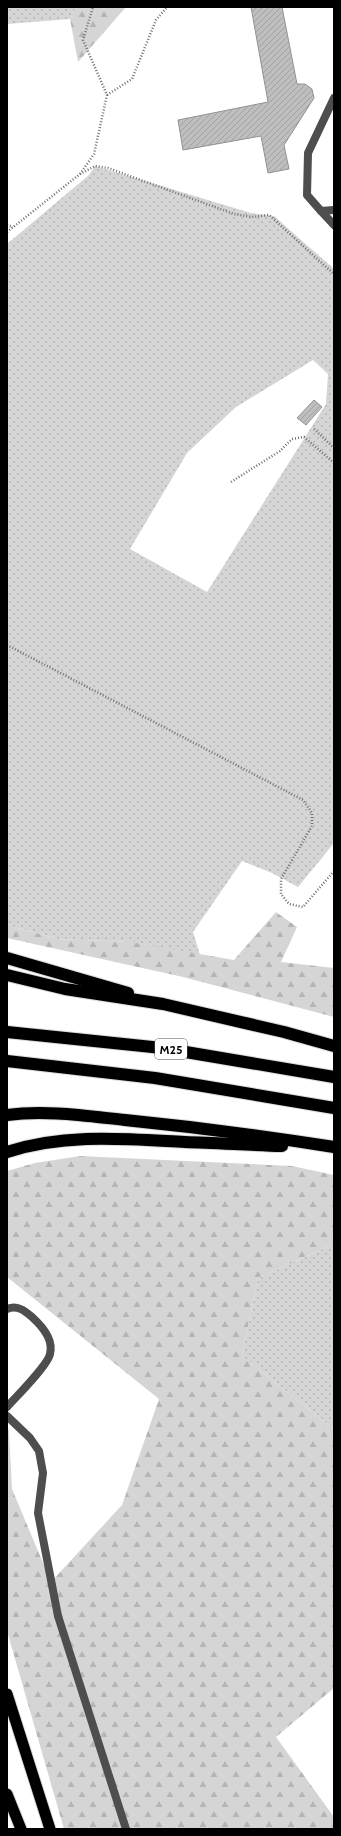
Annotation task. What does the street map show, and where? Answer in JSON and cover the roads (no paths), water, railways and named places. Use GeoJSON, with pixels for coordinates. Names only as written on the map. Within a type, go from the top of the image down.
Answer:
{"type":"FeatureCollection","features":[{"type":"Feature","properties":{"kind":"highway"},"geometry":{"type":"LineString","coordinates":[[7,958],[107,986],[163,1004]]}},
{"type":"Feature","properties":{"kind":"highway"},"geometry":{"type":"LineString","coordinates":[[7,975],[65,989],[163,1004],[284,1032],[334,1046]]}},
{"type":"Feature","properties":{"kind":"highway","name":"M25"},"geometry":{"type":"LineString","coordinates":[[7,1032],[162,1048],[334,1077]]}},
{"type":"Feature","properties":{"kind":"highway","name":"M25"},"geometry":{"type":"LineString","coordinates":[[7,1061],[155,1078],[334,1108]]}},
{"type":"Feature","properties":{"kind":"highway"},"geometry":{"type":"LineString","coordinates":[[7,1115],[38,1113],[84,1116],[251,1134],[334,1148]]}},
{"type":"Feature","properties":{"kind":"highway"},"geometry":{"type":"LineString","coordinates":[[7,1152],[22,1147],[84,1138],[334,1148]]}},
{"type":"Feature","properties":{"kind":"highway"},"geometry":{"type":"LineString","coordinates":[[7,1694],[50,1829]]}},
{"type":"Feature","properties":{"kind":"highway"},"geometry":{"type":"LineString","coordinates":[[7,1794],[21,1829]]}},
{"type":"Feature","properties":{"kind":"lane"},"geometry":{"type":"LineString","coordinates":[[334,98],[308,153],[307,196],[334,225]]}},
{"type":"Feature","properties":{"kind":"lane"},"geometry":{"type":"LineString","coordinates":[[321,211],[334,210]]}},
{"type":"Feature","properties":{"kind":"lane"},"geometry":{"type":"LineString","coordinates":[[7,1308],[13,1306],[24,1310],[43,1327],[49,1340],[50,1354],[44,1365],[7,1407]]}},
{"type":"Feature","properties":{"kind":"lane"},"geometry":{"type":"LineString","coordinates":[[7,1416],[30,1438],[39,1451],[43,1473],[38,1513],[58,1616],[126,1829]]}}]}
